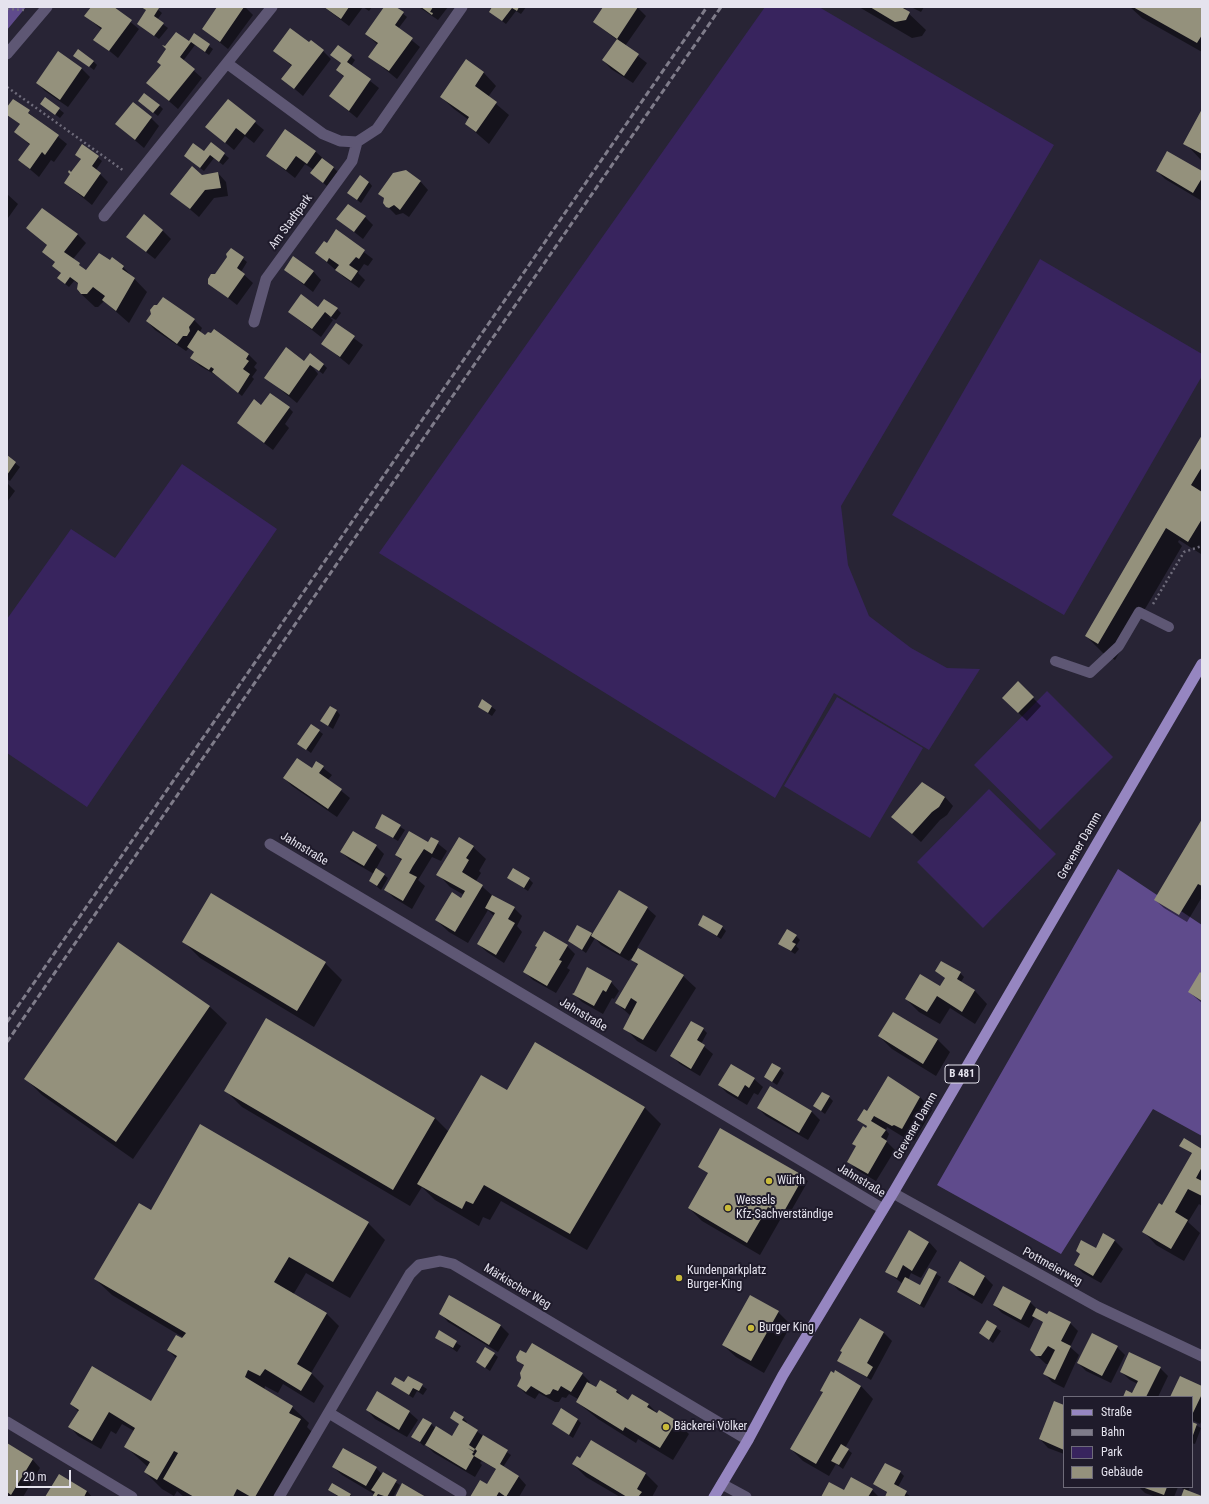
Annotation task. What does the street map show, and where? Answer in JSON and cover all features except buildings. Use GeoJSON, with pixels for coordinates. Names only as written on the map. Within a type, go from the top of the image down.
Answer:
{"type":"FeatureCollection","features":[{"type":"Feature","properties":{"kind":"main road","name":"Grevener Damm"},"geometry":{"type":"LineString","coordinates":[[714,1497],[748,1440],[783,1375],[1199,678],[1202,664]]}},
{"type":"Feature","properties":{"kind":"street"},"geometry":{"type":"LineString","coordinates":[[7,54],[47,7]]}},
{"type":"Feature","properties":{"kind":"street"},"geometry":{"type":"LineString","coordinates":[[104,216],[228,64],[272,7]]}},
{"type":"Feature","properties":{"kind":"street"},"geometry":{"type":"LineString","coordinates":[[228,64],[323,134],[340,141],[357,142],[377,129],[462,7]]}},
{"type":"Feature","properties":{"kind":"street","name":"Am Stadtpark"},"geometry":{"type":"LineString","coordinates":[[254,322],[266,279],[352,161],[357,142]]}},
{"type":"Feature","properties":{"kind":"street","name":"Jahnstraße"},"geometry":{"type":"LineString","coordinates":[[270,844],[883,1209]]}},
{"type":"Feature","properties":{"kind":"street","name":"Pottmeierweg"},"geometry":{"type":"LineString","coordinates":[[893,1193],[1098,1307],[1202,1356]]}},
{"type":"Feature","properties":{"kind":"street","name":"Märkischer Weg"},"geometry":{"type":"LineString","coordinates":[[279,1497],[410,1274],[420,1264],[440,1261],[453,1264],[748,1440]]}},
{"type":"Feature","properties":{"kind":"street"},"geometry":{"type":"LineString","coordinates":[[329,1413],[461,1492]]}},
{"type":"Feature","properties":{"kind":"street"},"geometry":{"type":"LineString","coordinates":[[7,1422],[132,1497]]}},
{"type":"Feature","properties":{"kind":"street"},"geometry":{"type":"LineString","coordinates":[[722,1484],[746,1497]]}},
{"type":"Feature","properties":{"kind":"lane"},"geometry":{"type":"LineString","coordinates":[[1055,661],[1090,673],[1119,646],[1139,612],[1169,627]]}},
{"type":"Feature","properties":{"kind":"path"},"geometry":{"type":"LineString","coordinates":[[7,87],[134,179]]}},
{"type":"Feature","properties":{"kind":"path"},"geometry":{"type":"LineString","coordinates":[[1147,616],[1184,552],[1202,546]]}},
{"type":"Feature","properties":{"kind":"green space"},"geometry":{"type":"Polygon","coordinates":[[[765,7],[819,7],[1054,145],[841,506],[848,565],[869,616],[911,648],[947,668],[980,669],[929,750],[834,693],[775,798],[379,553],[765,7]]]}},
{"type":"Feature","properties":{"kind":"green space"},"geometry":{"type":"Polygon","coordinates":[[[1040,259],[1202,354],[1202,376],[1064,615],[892,515],[1040,259]]]}},
{"type":"Feature","properties":{"kind":"green space"},"geometry":{"type":"Polygon","coordinates":[[[182,464],[277,529],[87,807],[7,753],[7,619],[71,529],[115,558],[182,464]]]}},
{"type":"Feature","properties":{"kind":"green space"},"geometry":{"type":"Polygon","coordinates":[[[1047,691],[1113,757],[1040,830],[974,765],[1047,691]]]}},
{"type":"Feature","properties":{"kind":"green space"},"geometry":{"type":"Polygon","coordinates":[[[837,697],[923,748],[870,838],[784,786],[837,697]]]}},
{"type":"Feature","properties":{"kind":"green space"},"geometry":{"type":"Polygon","coordinates":[[[989,789],[1056,854],[983,928],[917,862],[989,789]]]}},
{"type":"Feature","properties":{"kind":"shaded area"},"geometry":{"type":"Polygon","coordinates":[[[7,7],[26,7],[7,30],[7,7]]]}},
{"type":"Feature","properties":{"kind":"shaded area"},"geometry":{"type":"Polygon","coordinates":[[[1118,869],[1202,925],[1202,1136],[1153,1109],[1061,1254],[937,1185],[1118,869]]]}},
{"type":"Feature","properties":{"kind":"railway"},"geometry":{"type":"LineString","coordinates":[[7,1022],[707,7]]}},
{"type":"Feature","properties":{"kind":"railway"},"geometry":{"type":"LineString","coordinates":[[7,1042],[721,7]]}},
{"type":"Feature","properties":{"kind":"place","name":"Würth"},"geometry":{"type":"Point","coordinates":[769,1181]}},
{"type":"Feature","properties":{"kind":"place","name":"Wessels Kfz-Sachverständige"},"geometry":{"type":"Point","coordinates":[728,1208]}},
{"type":"Feature","properties":{"kind":"place","name":"Kundenparkplatz Burger-King"},"geometry":{"type":"Point","coordinates":[679,1278]}},
{"type":"Feature","properties":{"kind":"place","name":"Burger King"},"geometry":{"type":"Point","coordinates":[751,1328]}},
{"type":"Feature","properties":{"kind":"place","name":"Bäckerei Völker"},"geometry":{"type":"Point","coordinates":[666,1427]}}]}
